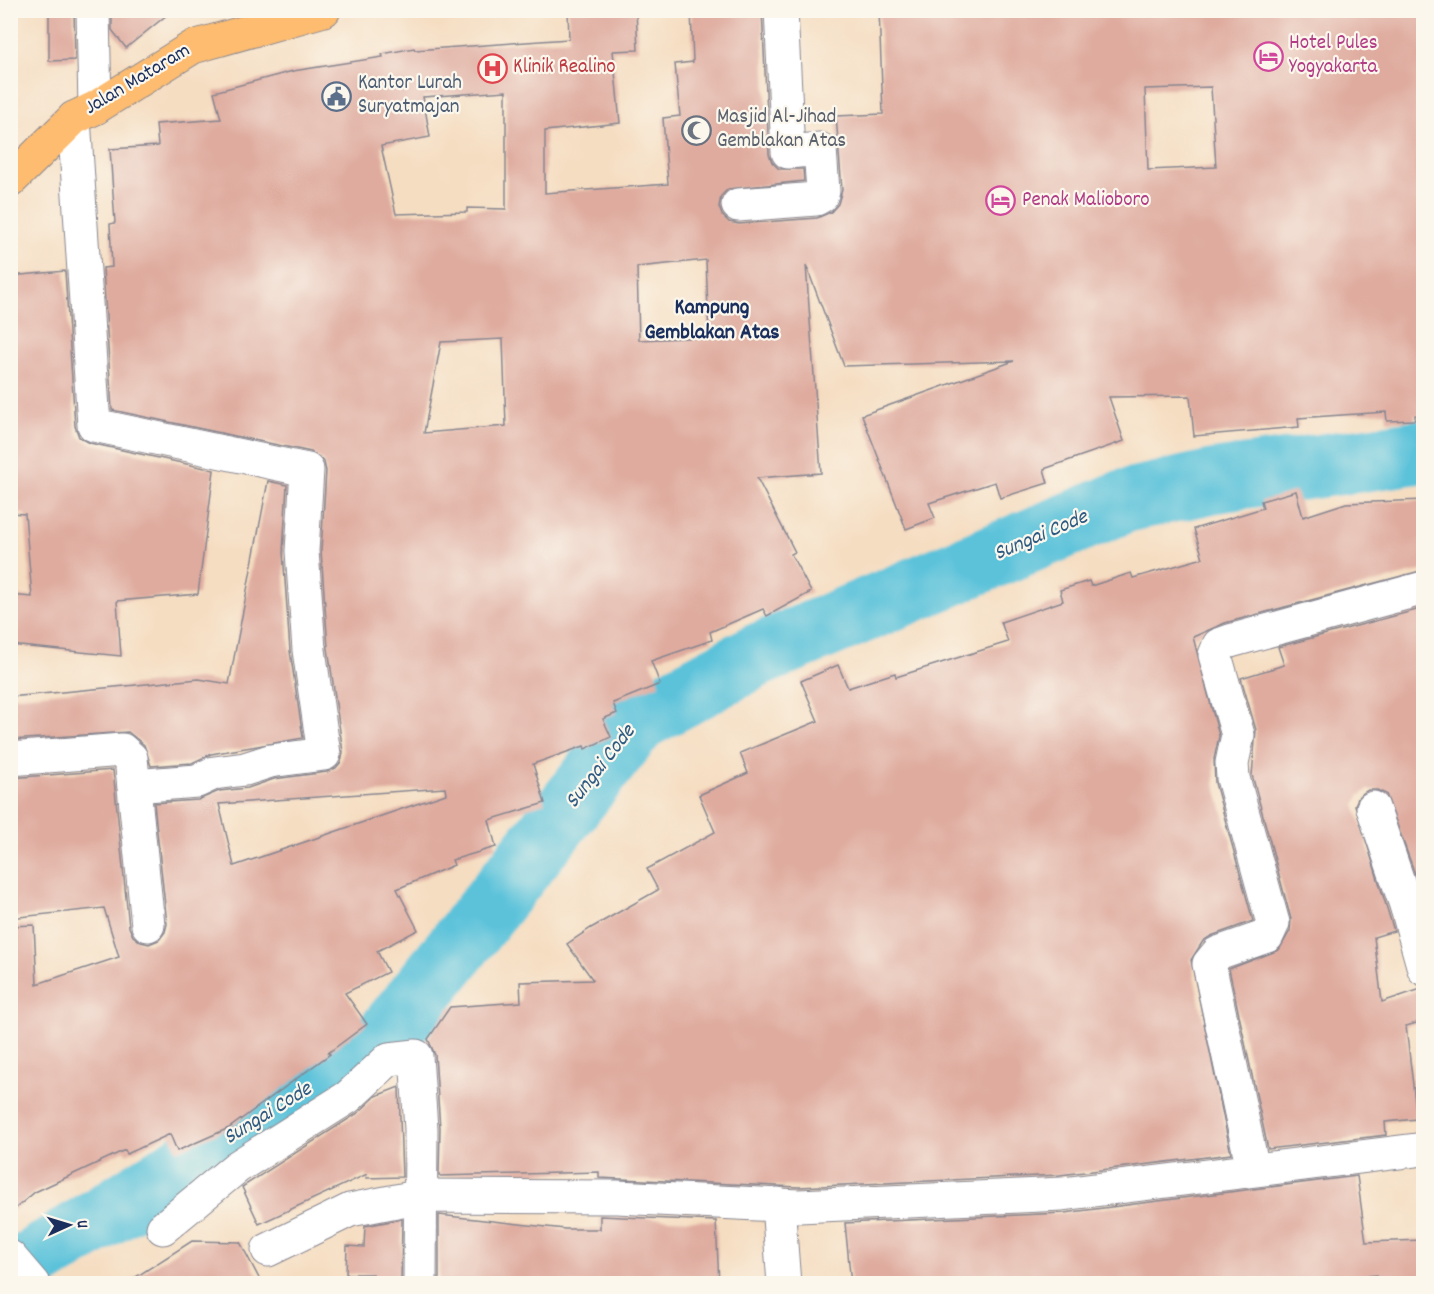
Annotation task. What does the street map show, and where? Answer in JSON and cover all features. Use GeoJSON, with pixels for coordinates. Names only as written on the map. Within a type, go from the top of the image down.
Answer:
{"type":"FeatureCollection","features":[{"type":"Feature","properties":{"kind":"main road","name":"Jalan Mataram"},"geometry":{"type":"LineString","coordinates":[[10,181],[84,113],[193,47],[324,10]]}},
{"type":"Feature","properties":{"kind":"street"},"geometry":{"type":"LineString","coordinates":[[93,10],[84,113],[94,425],[308,470],[302,551],[309,650],[324,754],[270,761],[245,769],[214,773],[197,781],[134,786]]}},
{"type":"Feature","properties":{"kind":"street"},"geometry":{"type":"LineString","coordinates":[[738,205],[816,199],[821,196],[823,190],[820,149],[788,152],[780,10]]}},
{"type":"Feature","properties":{"kind":"street"},"geometry":{"type":"LineString","coordinates":[[1254,1169],[1209,964],[1218,953],[1267,936],[1274,923],[1233,778],[1232,763],[1238,735],[1215,655],[1219,645],[1230,641],[1424,588]]}},
{"type":"Feature","properties":{"kind":"street"},"geometry":{"type":"LineString","coordinates":[[10,759],[122,750],[131,758],[148,925]]}},
{"type":"Feature","properties":{"kind":"street"},"geometry":{"type":"LineString","coordinates":[[1373,808],[1415,905],[1424,969]]}},
{"type":"Feature","properties":{"kind":"street"},"geometry":{"type":"LineString","coordinates":[[163,1228],[237,1167],[348,1097],[389,1059],[416,1056],[423,1196],[420,1284]]}},
{"type":"Feature","properties":{"kind":"street"},"geometry":{"type":"LineString","coordinates":[[268,1250],[350,1210],[423,1196],[617,1197],[799,1206],[1062,1194],[1424,1149]]}},
{"type":"Feature","properties":{"kind":"street"},"geometry":{"type":"LineString","coordinates":[[778,1204],[784,1284]]}},
{"type":"Feature","properties":{"kind":"street"},"geometry":{"type":"LineString","coordinates":[[10,1257],[33,1284]]}},
{"type":"Feature","properties":{"kind":"building"},"geometry":{"type":"Polygon","coordinates":[[[49,10],[74,10],[75,60],[49,61],[49,10]]]}},
{"type":"Feature","properties":{"kind":"building"},"geometry":{"type":"Polygon","coordinates":[[[112,10],[173,10],[126,48],[112,30],[112,10]]]}},
{"type":"Feature","properties":{"kind":"building"},"geometry":{"type":"Polygon","coordinates":[[[568,10],[636,10],[638,50],[613,51],[620,123],[545,131],[545,193],[668,184],[663,118],[680,116],[675,64],[693,62],[691,10],[762,10],[769,154],[772,162],[779,169],[803,169],[804,181],[728,189],[721,196],[719,207],[722,215],[729,222],[739,224],[817,218],[831,212],[838,204],[842,190],[836,116],[883,114],[879,10],[1424,10],[1424,415],[1415,415],[1415,420],[1387,421],[1386,412],[1298,418],[1299,427],[1194,436],[1190,396],[1109,397],[1124,441],[1044,469],[1048,483],[1000,498],[995,482],[929,503],[935,518],[906,529],[862,415],[1014,361],[844,366],[806,265],[821,473],[757,478],[795,552],[791,554],[811,592],[767,616],[763,609],[710,632],[712,640],[651,661],[660,684],[613,703],[617,713],[603,719],[611,737],[585,749],[584,746],[533,764],[545,803],[489,820],[496,847],[452,860],[454,865],[397,889],[418,930],[377,951],[388,972],[345,993],[367,1024],[328,1053],[330,1054],[229,1128],[177,1151],[170,1134],[127,1154],[125,1150],[35,1192],[10,1213],[10,926],[34,925],[37,984],[119,957],[104,908],[10,918],[10,778],[113,770],[129,927],[133,936],[149,944],[159,940],[167,924],[154,803],[198,800],[219,791],[248,788],[274,779],[327,772],[336,768],[341,762],[343,752],[328,648],[321,551],[326,471],[324,462],[311,452],[112,410],[103,268],[112,267],[110,224],[115,223],[110,149],[158,146],[156,124],[221,119],[214,92],[293,71],[383,57],[382,54],[414,48],[415,50],[569,39],[568,10]],[[1211,87],[1145,89],[1148,170],[1216,167],[1211,87]],[[506,91],[423,97],[430,137],[381,146],[396,214],[467,212],[467,208],[506,209],[506,91]],[[706,260],[637,267],[639,340],[709,337],[706,260]],[[503,339],[441,342],[424,433],[506,426],[503,339]],[[445,788],[219,804],[234,866],[446,794],[445,788]]]}},
{"type":"Feature","properties":{"kind":"building"},"geometry":{"type":"Polygon","coordinates":[[[65,271],[75,426],[79,437],[90,443],[214,470],[198,594],[117,601],[121,656],[10,645],[10,595],[32,597],[25,514],[10,513],[10,276],[65,271]]]}},
{"type":"Feature","properties":{"kind":"building"},"geometry":{"type":"Polygon","coordinates":[[[268,481],[287,485],[283,552],[290,651],[303,738],[211,754],[192,763],[151,766],[144,745],[128,732],[10,740],[10,697],[199,679],[229,684],[268,481]]]}},
{"type":"Feature","properties":{"kind":"building"},"geometry":{"type":"Polygon","coordinates":[[[1296,491],[1303,517],[1346,503],[1424,500],[1424,570],[1225,623],[1193,637],[1219,736],[1214,759],[1215,783],[1253,921],[1203,941],[1191,960],[1231,1154],[1060,1175],[799,1187],[599,1178],[599,1172],[439,1176],[440,1128],[435,1055],[428,1039],[450,1007],[521,1002],[520,982],[593,980],[567,944],[658,890],[647,869],[715,832],[699,795],[748,773],[740,753],[818,721],[801,681],[838,665],[848,688],[895,673],[896,677],[1008,642],[1001,622],[1063,601],[1060,590],[1089,581],[1091,586],[1131,573],[1133,578],[1203,558],[1194,529],[1263,508],[1261,501],[1296,491]]]}},
{"type":"Feature","properties":{"kind":"building"},"geometry":{"type":"Polygon","coordinates":[[[1424,608],[1424,885],[1419,885],[1386,794],[1377,790],[1368,790],[1359,796],[1355,805],[1394,931],[1374,937],[1382,1002],[1424,988],[1424,1021],[1406,1026],[1417,1119],[1385,1122],[1386,1135],[1268,1149],[1229,969],[1279,950],[1290,931],[1291,919],[1252,775],[1256,730],[1241,678],[1284,665],[1278,647],[1424,608]]]}},
{"type":"Feature","properties":{"kind":"building"},"geometry":{"type":"Polygon","coordinates":[[[399,1087],[402,1177],[366,1178],[367,1174],[259,1224],[242,1187],[358,1113],[376,1096],[399,1087]]]}},
{"type":"Feature","properties":{"kind":"building"},"geometry":{"type":"Polygon","coordinates":[[[1357,1176],[1366,1242],[1424,1240],[1424,1284],[1378,1284],[1377,1275],[1320,1280],[1320,1284],[851,1284],[845,1223],[1064,1213],[1357,1176]]]}},
{"type":"Feature","properties":{"kind":"building"},"geometry":{"type":"Polygon","coordinates":[[[439,1215],[565,1229],[600,1229],[600,1216],[716,1221],[719,1284],[439,1284],[439,1215]]]}},
{"type":"Feature","properties":{"kind":"building"},"geometry":{"type":"Polygon","coordinates":[[[402,1219],[401,1284],[372,1284],[373,1274],[346,1274],[347,1246],[364,1247],[365,1226],[402,1219]]]}},
{"type":"Feature","properties":{"kind":"building"},"geometry":{"type":"Polygon","coordinates":[[[192,1241],[240,1242],[262,1284],[125,1284],[192,1241]]]}},
{"type":"Feature","properties":{"kind":"waterway","name":"Sungai Code"},"geometry":{"type":"LineString","coordinates":[[10,1275],[383,1041],[639,719],[756,656],[1125,501],[1215,481],[1424,451]]}},
{"type":"Feature","properties":{"kind":"place","name":"Hotel Pules Yogyakarta"},"geometry":{"type":"Point","coordinates":[1268,56]}},
{"type":"Feature","properties":{"kind":"place","name":"Klinik Realino"},"geometry":{"type":"Point","coordinates":[492,68]}},
{"type":"Feature","properties":{"kind":"place","name":"Kantor Lurah Suryatmajan"},"geometry":{"type":"Point","coordinates":[337,96]}},
{"type":"Feature","properties":{"kind":"place","name":"Masjid Al-Jihad Gemblakan Atas"},"geometry":{"type":"Point","coordinates":[696,130]}},
{"type":"Feature","properties":{"kind":"place","name":"Penak Malioboro"},"geometry":{"type":"Point","coordinates":[1001,201]}},
{"type":"Feature","properties":{"kind":"district","name":"Kampung Gemblakan Atas"},"geometry":{"type":"Point","coordinates":[712,320]}}]}
